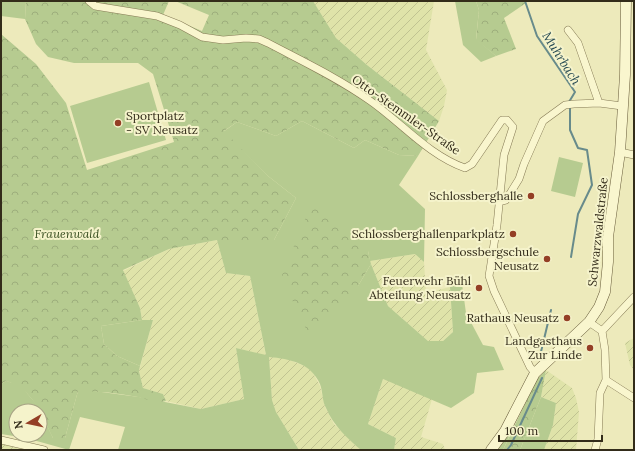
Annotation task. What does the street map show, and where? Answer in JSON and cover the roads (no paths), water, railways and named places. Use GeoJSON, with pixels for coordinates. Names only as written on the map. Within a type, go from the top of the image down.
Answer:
{"type":"FeatureCollection","features":[{"type":"Feature","properties":{"kind":"main road","name":"Schwarzwaldstraße"},"geometry":{"type":"LineString","coordinates":[[491,450],[505,431],[535,373],[589,322],[599,307],[606,288],[608,237],[620,152],[625,75],[626,1]]}},
{"type":"Feature","properties":{"kind":"street","name":"Otto-Stemmler-Straße"},"geometry":{"type":"LineString","coordinates":[[89,1],[95,6],[158,16],[180,25],[202,37],[223,40],[246,38],[259,39],[367,98],[435,152],[451,163],[465,168],[472,164],[502,120],[507,120],[513,128],[504,154],[498,202],[497,225],[490,267],[491,282],[530,366],[535,373]]}},
{"type":"Feature","properties":{"kind":"street"},"geometry":{"type":"LineString","coordinates":[[568,30],[578,43],[599,103]]}},
{"type":"Feature","properties":{"kind":"street"},"geometry":{"type":"LineString","coordinates":[[498,202],[506,200],[519,179],[543,121],[565,105],[599,103],[622,106]]}},
{"type":"Feature","properties":{"kind":"street"},"geometry":{"type":"LineString","coordinates":[[620,152],[634,155]]}},
{"type":"Feature","properties":{"kind":"street"},"geometry":{"type":"LineString","coordinates":[[602,332],[634,297]]}},
{"type":"Feature","properties":{"kind":"street"},"geometry":{"type":"LineString","coordinates":[[589,322],[602,332],[605,350],[606,380],[600,393],[598,438],[595,450]]}},
{"type":"Feature","properties":{"kind":"street"},"geometry":{"type":"LineString","coordinates":[[606,380],[634,398]]}},
{"type":"Feature","properties":{"kind":"street"},"geometry":{"type":"LineString","coordinates":[[1,440],[44,450]]}},
{"type":"Feature","properties":{"kind":"waterway","name":"Muhrbach"},"geometry":{"type":"LineString","coordinates":[[525,1],[537,36],[575,92],[569,102]]}},
{"type":"Feature","properties":{"kind":"waterway","name":"Muhrbach"},"geometry":{"type":"LineString","coordinates":[[570,107],[570,130],[578,148],[587,150],[592,185],[578,214],[571,257]]}},
{"type":"Feature","properties":{"kind":"waterway","name":"Muhrbach"},"geometry":{"type":"LineString","coordinates":[[539,360],[551,310]]}},
{"type":"Feature","properties":{"kind":"waterway","name":"Muhrbach"},"geometry":{"type":"LineString","coordinates":[[507,450],[511,445],[542,378]]}},
{"type":"Feature","properties":{"kind":"place","name":"Sportplatz - SV Neusatz"},"geometry":{"type":"Point","coordinates":[118,123]}},
{"type":"Feature","properties":{"kind":"place","name":"Schlossberghalle"},"geometry":{"type":"Point","coordinates":[531,196]}},
{"type":"Feature","properties":{"kind":"place","name":"Schlossberghallenparkplatz"},"geometry":{"type":"Point","coordinates":[513,234]}},
{"type":"Feature","properties":{"kind":"place","name":"Schlossbergschule Neusatz"},"geometry":{"type":"Point","coordinates":[547,259]}},
{"type":"Feature","properties":{"kind":"place","name":"Feuerwehr Bühl Abteilung Neusatz"},"geometry":{"type":"Point","coordinates":[479,288]}},
{"type":"Feature","properties":{"kind":"place","name":"Rathaus Neusatz"},"geometry":{"type":"Point","coordinates":[567,318]}},
{"type":"Feature","properties":{"kind":"place","name":"Landgasthaus Zur Linde"},"geometry":{"type":"Point","coordinates":[590,348]}},
{"type":"Feature","properties":{"kind":"park label","name":"Frauenwald"},"geometry":{"type":"Point","coordinates":[67,234]}}]}
